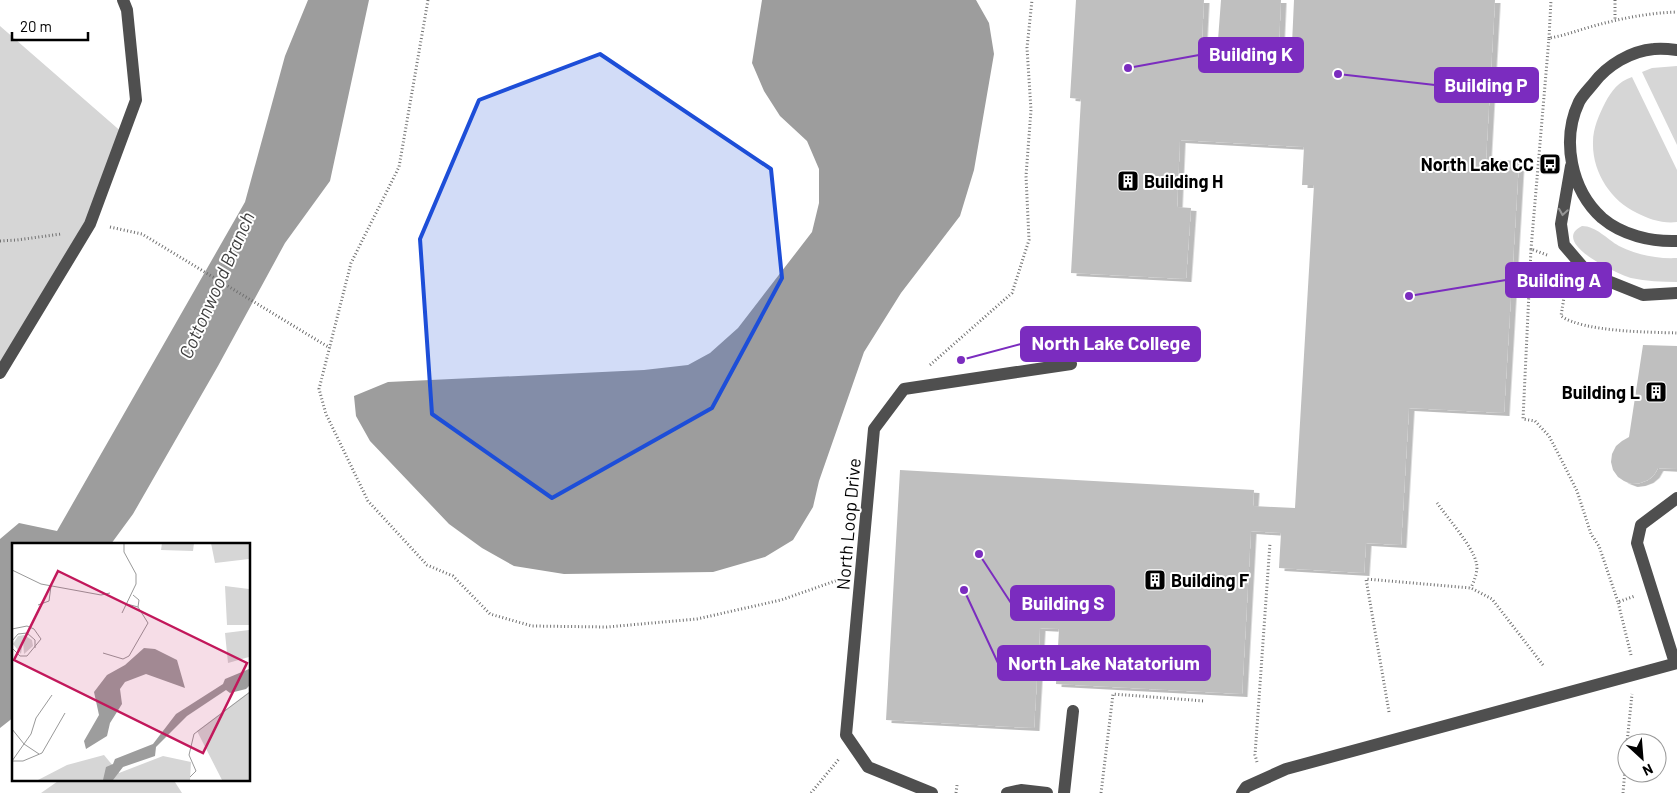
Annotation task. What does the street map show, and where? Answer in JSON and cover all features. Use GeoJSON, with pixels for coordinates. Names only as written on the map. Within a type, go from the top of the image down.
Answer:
{"type":"FeatureCollection","features":[{"type":"Feature","properties":{"kind":"street"},"geometry":{"type":"LineString","coordinates":[[0,373],[90,224],[136,100],[127,10],[123,0]]}},
{"type":"Feature","properties":{"kind":"street"},"geometry":{"type":"LineString","coordinates":[[1677,50],[1654,49],[1639,52],[1616,62],[1598,77],[1579,102],[1570,132],[1571,164],[1561,224],[1564,245],[1588,273],[1643,295],[1677,293]]}},
{"type":"Feature","properties":{"kind":"street"},"geometry":{"type":"LineString","coordinates":[[1571,164],[1582,193],[1602,218],[1630,234],[1662,241],[1677,241]]}},
{"type":"Feature","properties":{"kind":"street"},"geometry":{"type":"LineString","coordinates":[[904,389],[1071,364]]}},
{"type":"Feature","properties":{"kind":"street","name":"North Loop Drive"},"geometry":{"type":"LineString","coordinates":[[904,389],[874,428],[846,735],[868,767],[932,793]]}},
{"type":"Feature","properties":{"kind":"street"},"geometry":{"type":"LineString","coordinates":[[1242,793],[1246,788],[1286,769],[1676,663],[1637,543],[1641,525],[1677,498]]}},
{"type":"Feature","properties":{"kind":"street"},"geometry":{"type":"LineString","coordinates":[[1064,793],[1073,711]]}},
{"type":"Feature","properties":{"kind":"street"},"geometry":{"type":"LineString","coordinates":[[1006,793],[1021,790],[1047,793]]}},
{"type":"Feature","properties":{"kind":"path"},"geometry":{"type":"LineString","coordinates":[[428,0],[399,166],[351,263],[319,389],[326,414],[368,501],[426,565],[453,576],[490,614],[532,626],[607,627],[697,619],[780,600],[861,572]]}},
{"type":"Feature","properties":{"kind":"path"},"geometry":{"type":"LineString","coordinates":[[904,389],[1012,293],[1030,240],[1026,176],[1031,110],[1027,48],[1032,0]]}},
{"type":"Feature","properties":{"kind":"path"},"geometry":{"type":"LineString","coordinates":[[1549,38],[1551,0]]}},
{"type":"Feature","properties":{"kind":"path"},"geometry":{"type":"LineString","coordinates":[[1615,0],[1615,21]]}},
{"type":"Feature","properties":{"kind":"path"},"geometry":{"type":"LineString","coordinates":[[1552,260],[1547,254],[1531,250],[1523,419],[1535,421],[1549,436],[1562,461],[1577,492],[1591,534],[1599,546],[1618,602],[1629,645],[1634,675],[1628,733]]}},
{"type":"Feature","properties":{"kind":"path"},"geometry":{"type":"LineString","coordinates":[[169,252],[330,348]]}},
{"type":"Feature","properties":{"kind":"path"},"geometry":{"type":"LineString","coordinates":[[1567,277],[1561,316],[1569,322],[1598,327],[1677,333]]}},
{"type":"Feature","properties":{"kind":"path"},"geometry":{"type":"LineString","coordinates":[[1437,503],[1473,553],[1477,564],[1471,588]]}},
{"type":"Feature","properties":{"kind":"path"},"geometry":{"type":"LineString","coordinates":[[1262,780],[1255,754],[1270,543]]}},
{"type":"Feature","properties":{"kind":"path"},"geometry":{"type":"LineString","coordinates":[[1389,712],[1366,579],[1471,588],[1492,599],[1543,664]]}},
{"type":"Feature","properties":{"kind":"path"},"geometry":{"type":"LineString","coordinates":[[1618,602],[1653,591]]}},
{"type":"Feature","properties":{"kind":"path"},"geometry":{"type":"LineString","coordinates":[[1101,793],[1113,694],[1204,701]]}},
{"type":"Feature","properties":{"kind":"path"},"geometry":{"type":"LineString","coordinates":[[811,793],[852,743]]}},
{"type":"Feature","properties":{"kind":"path"},"geometry":{"type":"LineString","coordinates":[[956,793],[957,785]]}},
{"type":"Feature","properties":{"kind":"highlighted area"},"geometry":{"type":"Polygon","coordinates":[[[600,54],[771,169],[782,278],[712,408],[552,498],[432,414],[420,239],[479,100],[600,54]]]}},
{"type":"Feature","properties":{"kind":"shaded area"},"geometry":{"type":"Polygon","coordinates":[[[0,26],[124,134],[73,252],[0,373],[0,26]]]}},
{"type":"Feature","properties":{"kind":"shaded area"},"geometry":{"type":"Polygon","coordinates":[[[1677,66],[1677,145],[1642,72],[1652,68],[1677,66]]]}},
{"type":"Feature","properties":{"kind":"shaded area"},"geometry":{"type":"Polygon","coordinates":[[[1632,77],[1677,170],[1677,222],[1662,222],[1651,219],[1628,208],[1611,193],[1596,164],[1593,137],[1599,117],[1613,90],[1623,81],[1632,77]]]}},
{"type":"Feature","properties":{"kind":"shaded area"},"geometry":{"type":"Polygon","coordinates":[[[1582,226],[1597,230],[1619,246],[1633,252],[1662,258],[1677,258],[1677,282],[1631,278],[1601,264],[1579,248],[1574,240],[1574,233],[1582,226]]]}},
{"type":"Feature","properties":{"kind":"shaded area"},"geometry":{"type":"Polygon","coordinates":[[[60,780],[174,780],[182,793],[41,793],[60,780]]]}},
{"type":"Feature","properties":{"kind":"water","name":"Cottonwood Branch"},"geometry":{"type":"Polygon","coordinates":[[[308,0],[369,0],[330,181],[285,243],[218,366],[133,514],[112,543],[12,543],[12,719],[0,728],[0,539],[19,523],[57,531],[245,202],[285,56],[308,0]]]}},
{"type":"Feature","properties":{"kind":"water"},"geometry":{"type":"Polygon","coordinates":[[[762,0],[976,0],[989,23],[994,54],[974,170],[960,216],[901,293],[864,352],[819,481],[813,507],[793,540],[765,557],[713,572],[564,574],[514,566],[482,548],[449,524],[370,441],[356,416],[354,396],[388,382],[644,370],[688,365],[710,353],[738,328],[812,232],[819,203],[819,169],[807,141],[780,116],[764,91],[752,63],[762,0]]]}},
{"type":"Feature","properties":{"kind":"building"},"geometry":{"type":"Polygon","coordinates":[[[1076,0],[1204,0],[1202,38],[1218,40],[1221,0],[1281,0],[1279,43],[1292,44],[1294,0],[1495,0],[1486,159],[1519,161],[1504,413],[1409,408],[1401,545],[1366,543],[1364,573],[1279,568],[1281,533],[1251,531],[1242,694],[1056,684],[1059,629],[1040,628],[1034,728],[886,720],[900,470],[1254,490],[1253,506],[1295,508],[1314,185],[1302,185],[1304,147],[1180,140],[1177,207],[1191,208],[1186,279],[1071,273],[1081,99],[1070,98],[1076,0]]]}},
{"type":"Feature","properties":{"kind":"building","name":"Building L"},"geometry":{"type":"Polygon","coordinates":[[[1643,345],[1677,346],[1677,469],[1658,468],[1648,480],[1632,484],[1618,477],[1613,470],[1611,462],[1616,446],[1629,437],[1643,345]]]}},
{"type":"Feature","properties":{"kind":"place","name":"Building K"},"geometry":{"type":"Point","coordinates":[1128,68]}},
{"type":"Feature","properties":{"kind":"place","name":"Building P"},"geometry":{"type":"Point","coordinates":[1338,74]}},
{"type":"Feature","properties":{"kind":"place","name":"North Lake CC"},"geometry":{"type":"Point","coordinates":[1550,164]}},
{"type":"Feature","properties":{"kind":"place","name":"Building H"},"geometry":{"type":"Point","coordinates":[1128,181]}},
{"type":"Feature","properties":{"kind":"place","name":"Building A"},"geometry":{"type":"Point","coordinates":[1409,296]}},
{"type":"Feature","properties":{"kind":"place","name":"North Lake College"},"geometry":{"type":"Point","coordinates":[961,360]}},
{"type":"Feature","properties":{"kind":"place","name":"Building L"},"geometry":{"type":"Point","coordinates":[1656,392]}},
{"type":"Feature","properties":{"kind":"place","name":"Building S"},"geometry":{"type":"Point","coordinates":[979,554]}},
{"type":"Feature","properties":{"kind":"place","name":"Building F"},"geometry":{"type":"Point","coordinates":[1155,580]}},
{"type":"Feature","properties":{"kind":"place","name":"North Lake Natatorium"},"geometry":{"type":"Point","coordinates":[964,590]}}]}
